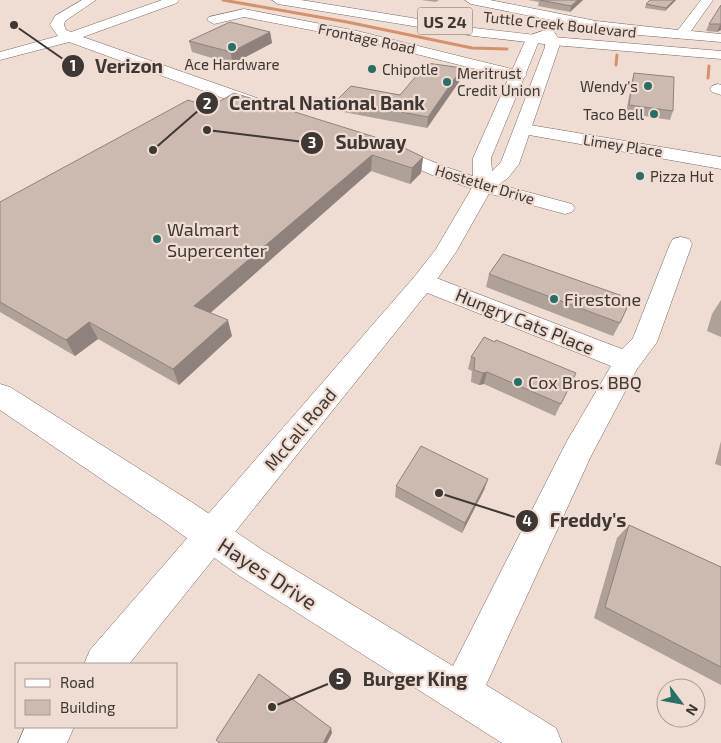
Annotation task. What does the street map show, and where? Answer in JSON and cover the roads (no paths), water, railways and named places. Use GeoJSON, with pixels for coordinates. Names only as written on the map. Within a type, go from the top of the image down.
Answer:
{"type":"FeatureCollection","features":[{"type":"Feature","properties":{"kind":"main road"},"geometry":{"type":"LineString","coordinates":[[90,0],[60,19],[57,25],[60,32],[71,38],[282,113]]}},
{"type":"Feature","properties":{"kind":"main road","name":"Tuttle Creek Boulevard"},"geometry":{"type":"LineString","coordinates":[[278,0],[409,23],[533,39]]}},
{"type":"Feature","properties":{"kind":"main road","name":"Tuttle Creek Boulevard"},"geometry":{"type":"LineString","coordinates":[[316,0],[550,37],[721,55]]}},
{"type":"Feature","properties":{"kind":"main road"},"geometry":{"type":"LineString","coordinates":[[471,0],[596,25],[721,38]]}},
{"type":"Feature","properties":{"kind":"main road"},"geometry":{"type":"LineString","coordinates":[[521,10],[534,0]]}},
{"type":"Feature","properties":{"kind":"main road"},"geometry":{"type":"LineString","coordinates":[[682,35],[707,0]]}},
{"type":"Feature","properties":{"kind":"main road"},"geometry":{"type":"LineString","coordinates":[[71,38],[180,1]]}},
{"type":"Feature","properties":{"kind":"main road"},"geometry":{"type":"LineString","coordinates":[[0,56],[119,28],[180,1]]}},
{"type":"Feature","properties":{"kind":"main road","name":"Frontage Road"},"geometry":{"type":"LineString","coordinates":[[214,20],[244,13],[357,34],[519,74]]}},
{"type":"Feature","properties":{"kind":"main road"},"geometry":{"type":"LineString","coordinates":[[66,15],[68,23],[77,28],[117,22]]}},
{"type":"Feature","properties":{"kind":"main road"},"geometry":{"type":"LineString","coordinates":[[484,186],[482,158],[510,98],[533,39],[550,37]]}},
{"type":"Feature","properties":{"kind":"main road","name":"Tuttle Creek Boulevard"},"geometry":{"type":"LineString","coordinates":[[550,37],[721,47]]}},
{"type":"Feature","properties":{"kind":"main road","name":"McCall Road"},"geometry":{"type":"LineString","coordinates":[[105,663],[423,282],[445,252],[484,186],[501,174],[510,164],[552,47],[550,37]]}},
{"type":"Feature","properties":{"kind":"main road"},"geometry":{"type":"LineString","coordinates":[[519,74],[526,83],[531,106]]}},
{"type":"Feature","properties":{"kind":"main road"},"geometry":{"type":"LineString","coordinates":[[510,98],[514,126],[524,129]]}},
{"type":"Feature","properties":{"kind":"main road","name":"Limey Place"},"geometry":{"type":"LineString","coordinates":[[524,129],[616,143],[721,163]]}},
{"type":"Feature","properties":{"kind":"main road","name":"Hostetler Drive"},"geometry":{"type":"LineString","coordinates":[[374,144],[402,153],[440,171],[484,186],[565,208]]}},
{"type":"Feature","properties":{"kind":"main road"},"geometry":{"type":"LineString","coordinates":[[461,693],[578,450],[628,362],[644,342],[681,244]]}},
{"type":"Feature","properties":{"kind":"main road","name":"Hungry Cats Place"},"geometry":{"type":"LineString","coordinates":[[423,282],[628,362]]}},
{"type":"Feature","properties":{"kind":"main road","name":"Hayes Drive"},"geometry":{"type":"LineString","coordinates":[[0,395],[251,563],[541,743]]}},
{"type":"Feature","properties":{"kind":"main road"},"geometry":{"type":"LineString","coordinates":[[39,743],[52,728]]}},
{"type":"Feature","properties":{"kind":"waterway"},"geometry":{"type":"LineString","coordinates":[[223,0],[347,22],[472,48],[507,49]]}},
{"type":"Feature","properties":{"kind":"waterway"},"geometry":{"type":"LineString","coordinates":[[616,65],[617,55]]}},
{"type":"Feature","properties":{"kind":"waterway"},"geometry":{"type":"LineString","coordinates":[[708,78],[709,66]]}},
{"type":"Feature","properties":{"kind":"place","name":"Verizon"},"geometry":{"type":"Point","coordinates":[14,25]}},
{"type":"Feature","properties":{"kind":"place","name":"Ace Hardware"},"geometry":{"type":"Point","coordinates":[232,47]}},
{"type":"Feature","properties":{"kind":"place","name":"Chipotle"},"geometry":{"type":"Point","coordinates":[372,69]}},
{"type":"Feature","properties":{"kind":"place","name":"Meritrust Credit Union"},"geometry":{"type":"Point","coordinates":[447,82]}},
{"type":"Feature","properties":{"kind":"place","name":"Wendy's"},"geometry":{"type":"Point","coordinates":[648,86]}},
{"type":"Feature","properties":{"kind":"place","name":"Taco Bell"},"geometry":{"type":"Point","coordinates":[654,114]}},
{"type":"Feature","properties":{"kind":"place","name":"Subway"},"geometry":{"type":"Point","coordinates":[207,130]}},
{"type":"Feature","properties":{"kind":"place","name":"Central National Bank"},"geometry":{"type":"Point","coordinates":[153,150]}},
{"type":"Feature","properties":{"kind":"place","name":"Pizza Hut"},"geometry":{"type":"Point","coordinates":[640,176]}},
{"type":"Feature","properties":{"kind":"place","name":"Walmart Supercenter"},"geometry":{"type":"Point","coordinates":[157,239]}},
{"type":"Feature","properties":{"kind":"place","name":"Firestone"},"geometry":{"type":"Point","coordinates":[554,299]}},
{"type":"Feature","properties":{"kind":"place","name":"Cox Bros. BBQ"},"geometry":{"type":"Point","coordinates":[518,382]}},
{"type":"Feature","properties":{"kind":"place","name":"Freddy's"},"geometry":{"type":"Point","coordinates":[439,493]}},
{"type":"Feature","properties":{"kind":"place","name":"Burger King"},"geometry":{"type":"Point","coordinates":[272,707]}}]}
